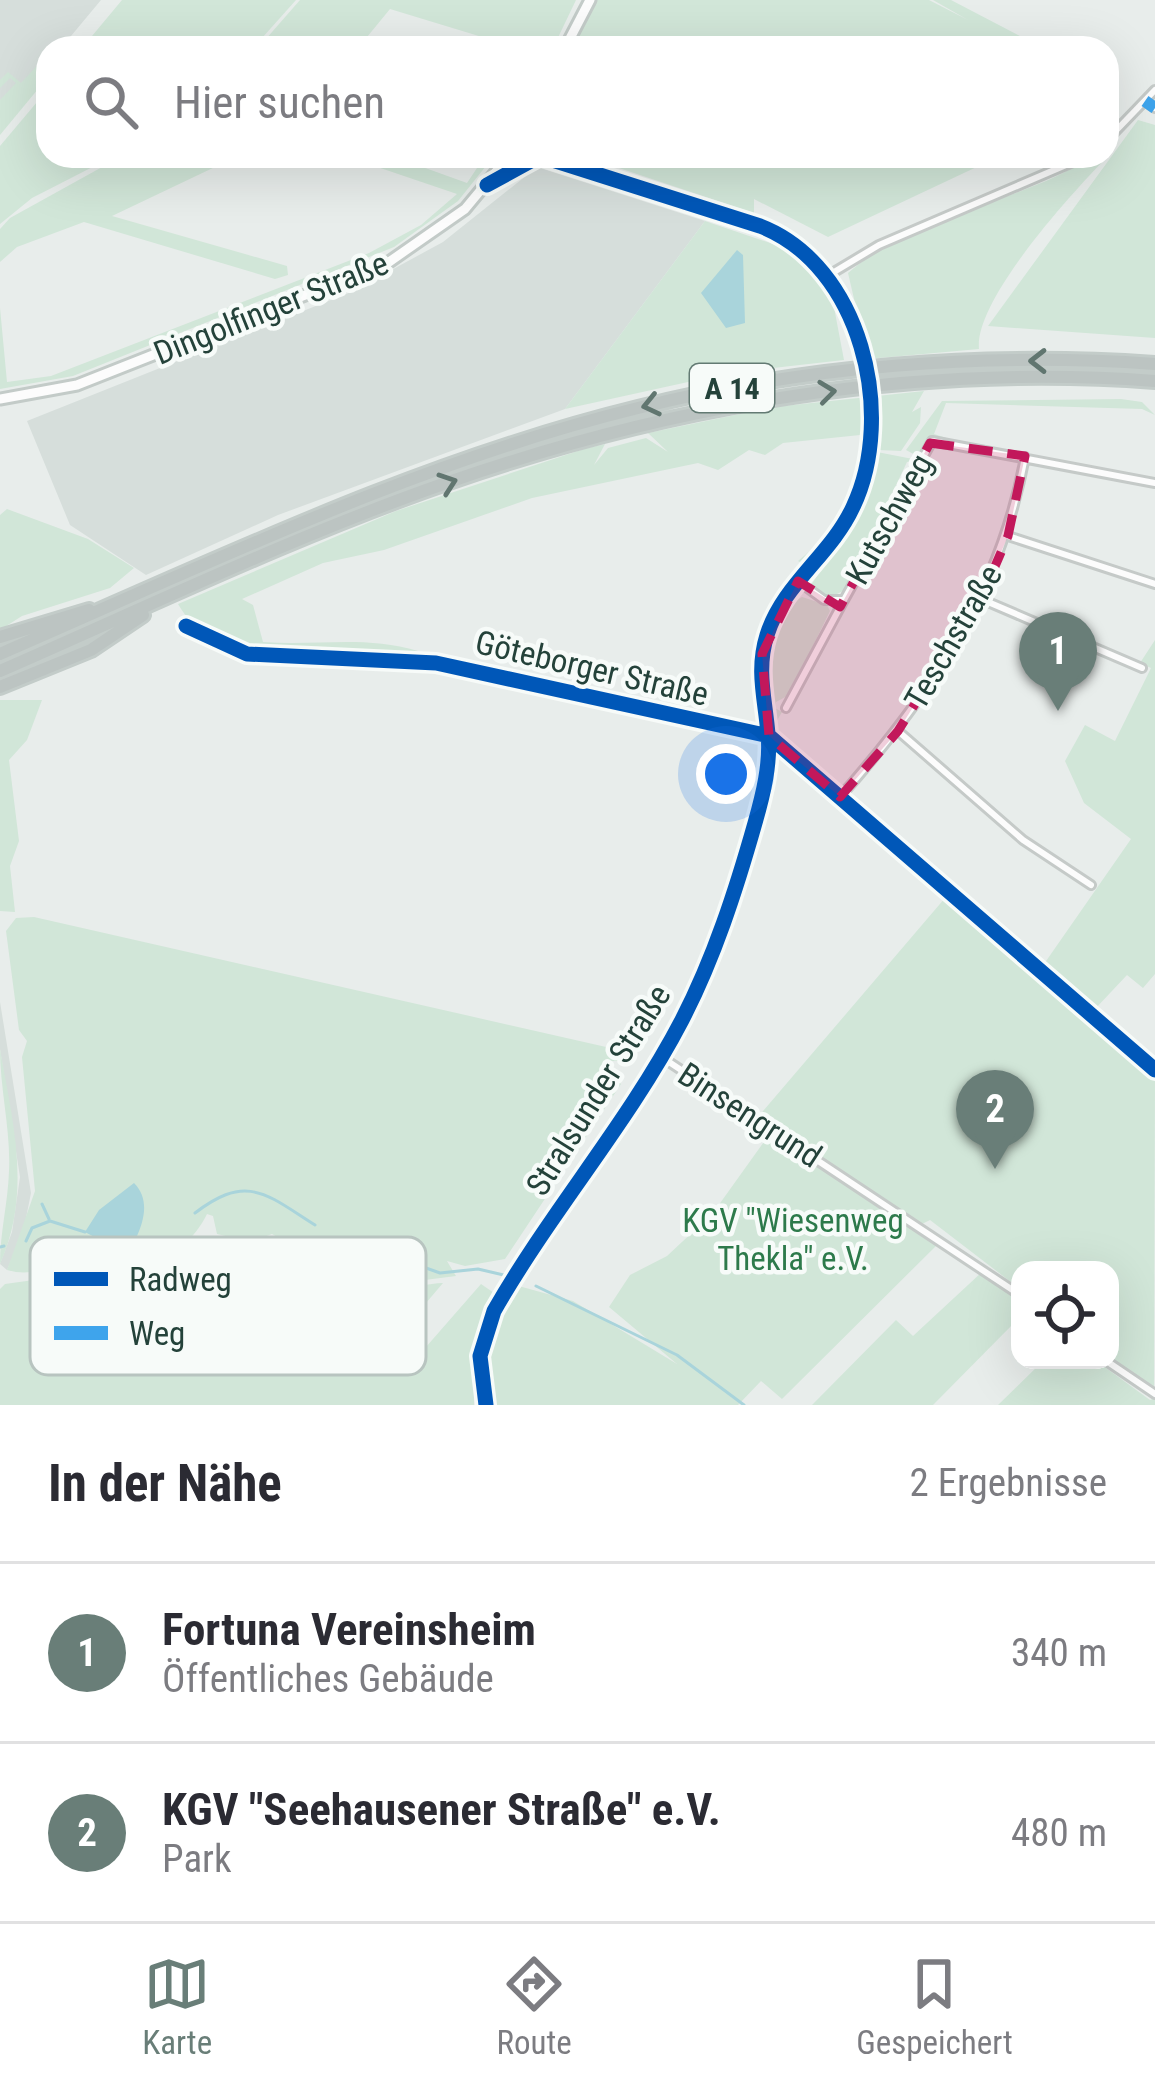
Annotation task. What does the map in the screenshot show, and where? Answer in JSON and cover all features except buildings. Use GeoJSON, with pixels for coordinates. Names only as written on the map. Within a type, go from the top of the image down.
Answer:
{"type":"FeatureCollection","features":[{"type":"Feature","properties":{"kind":"highway","name":"A 14"},"geometry":{"type":"LineString","coordinates":[[0,654],[442,468],[637,408],[782,380],[894,367],[1047,360],[1155,364]]}},
{"type":"Feature","properties":{"kind":"highway","name":"A 14"},"geometry":{"type":"LineString","coordinates":[[0,671],[446,483],[663,419],[901,383],[1043,377],[1155,380]]}},
{"type":"Feature","properties":{"kind":"highway"},"geometry":{"type":"LineString","coordinates":[[0,687],[91,650],[164,599]]}},
{"type":"Feature","properties":{"kind":"highway"},"geometry":{"type":"LineString","coordinates":[[0,637],[120,602]]}},
{"type":"Feature","properties":{"kind":"main road"},"geometry":{"type":"LineString","coordinates":[[571,36],[590,0]]}},
{"type":"Feature","properties":{"kind":"main road","name":"Dingolfinger Straße"},"geometry":{"type":"LineString","coordinates":[[0,399],[76,385],[374,268],[428,239],[499,168]]}},
{"type":"Feature","properties":{"kind":"street"},"geometry":{"type":"LineString","coordinates":[[1119,128],[1155,90]]}},
{"type":"Feature","properties":{"kind":"street"},"geometry":{"type":"LineString","coordinates":[[1145,101],[1155,108]]}},
{"type":"Feature","properties":{"kind":"street"},"geometry":{"type":"LineString","coordinates":[[487,185],[518,168]]}},
{"type":"Feature","properties":{"kind":"street"},"geometry":{"type":"LineString","coordinates":[[577,168],[778,233],[830,275],[879,245],[1059,168]]}},
{"type":"Feature","properties":{"kind":"street","name":"Stralsunder Straße"},"geometry":{"type":"LineString","coordinates":[[486,1405],[480,1356],[494,1311],[660,1056],[697,988],[728,908],[762,796],[769,736],[760,688],[762,654],[774,616],[838,534],[859,494],[869,451],[869,410],[859,346],[844,297],[830,275]]}},
{"type":"Feature","properties":{"kind":"street","name":"Kutschweg"},"geometry":{"type":"LineString","coordinates":[[786,708],[920,459],[936,441],[1025,456]]}},
{"type":"Feature","properties":{"kind":"street"},"geometry":{"type":"LineString","coordinates":[[1025,456],[1155,483]]}},
{"type":"Feature","properties":{"kind":"street","name":"Teschstraße"},"geometry":{"type":"LineString","coordinates":[[840,797],[898,731],[981,599],[1008,536],[1025,456]]}},
{"type":"Feature","properties":{"kind":"street"},"geometry":{"type":"LineString","coordinates":[[1008,536],[1155,584]]}},
{"type":"Feature","properties":{"kind":"street","name":"Kutschweg"},"geometry":{"type":"LineString","coordinates":[[798,580],[816,597],[844,599]]}},
{"type":"Feature","properties":{"kind":"street"},"geometry":{"type":"LineString","coordinates":[[981,599],[1142,668]]}},
{"type":"Feature","properties":{"kind":"street","name":"Göteborger Straße"},"geometry":{"type":"LineString","coordinates":[[186,626],[211,641],[260,656],[436,663],[747,735],[769,736]]}},
{"type":"Feature","properties":{"kind":"street"},"geometry":{"type":"LineString","coordinates":[[898,731],[1023,840],[1091,885]]}},
{"type":"Feature","properties":{"kind":"street"},"geometry":{"type":"LineString","coordinates":[[769,736],[1155,1070]]}},
{"type":"Feature","properties":{"kind":"street","name":"Binsengrund"},"geometry":{"type":"LineString","coordinates":[[660,1056],[1011,1289]]}},
{"type":"Feature","properties":{"kind":"street"},"geometry":{"type":"LineString","coordinates":[[1118,1369],[1154,1395]]}},
{"type":"Feature","properties":{"kind":"highlighted area"},"geometry":{"type":"Polygon","coordinates":[[[930,443],[1025,456],[1008,536],[981,599],[898,731],[840,797],[769,736],[762,654],[798,581],[840,607],[930,443]]]}},
{"type":"Feature","properties":{"kind":"shaded area"},"geometry":{"type":"Polygon","coordinates":[[[0,0],[101,0],[71,36],[36,36],[36,77],[0,117],[0,0]]]}},
{"type":"Feature","properties":{"kind":"shaded area"},"geometry":{"type":"Polygon","coordinates":[[[536,168],[705,221],[565,409],[278,515],[146,575],[70,525],[27,421],[351,292],[443,242],[536,168]]]}},
{"type":"Feature","properties":{"kind":"shaded area"},"geometry":{"type":"Polygon","coordinates":[[[0,1002],[31,1193],[23,1233],[7,1270],[0,1264],[12,1232],[20,1177],[0,1049],[0,1002]]]}},
{"type":"Feature","properties":{"kind":"green space"},"geometry":{"type":"Polygon","coordinates":[[[122,0],[296,0],[264,36],[92,36],[122,0]]]}},
{"type":"Feature","properties":{"kind":"green space"},"geometry":{"type":"Polygon","coordinates":[[[300,0],[576,0],[559,36],[479,36],[390,9],[368,36],[268,36],[300,0]]]}},
{"type":"Feature","properties":{"kind":"green space"},"geometry":{"type":"Polygon","coordinates":[[[594,0],[929,0],[968,20],[933,0],[951,0],[1020,36],[575,36],[594,0]]]}},
{"type":"Feature","properties":{"kind":"green space"},"geometry":{"type":"Polygon","coordinates":[[[36,67],[36,92],[0,135],[0,100],[16,83],[10,78],[0,88],[0,80],[8,72],[21,83],[36,67]]]}},
{"type":"Feature","properties":{"kind":"green space"},"geometry":{"type":"Polygon","coordinates":[[[36,103],[36,168],[91,168],[32,198],[0,224],[0,146],[36,103]]]}},
{"type":"Feature","properties":{"kind":"green space"},"geometry":{"type":"Polygon","coordinates":[[[1138,120],[1155,125],[1155,338],[988,326],[1103,168],[1119,168],[1119,146],[1138,120]]]}},
{"type":"Feature","properties":{"kind":"green space"},"geometry":{"type":"Polygon","coordinates":[[[100,168],[213,168],[112,216],[287,266],[288,275],[275,279],[84,222],[17,247],[0,262],[0,229],[10,218],[100,168]]]}},
{"type":"Feature","properties":{"kind":"green space"},"geometry":{"type":"Polygon","coordinates":[[[380,168],[425,168],[467,183],[477,168],[484,168],[458,201],[394,247],[73,376],[0,389],[0,308],[7,382],[51,376],[369,253],[421,225],[457,194],[380,168]]]}},
{"type":"Feature","properties":{"kind":"green space"},"geometry":{"type":"Polygon","coordinates":[[[619,168],[975,168],[828,237],[754,199],[754,213],[619,168]]]}},
{"type":"Feature","properties":{"kind":"green space"},"geometry":{"type":"Polygon","coordinates":[[[1073,168],[1097,168],[1008,276],[982,328],[979,349],[868,359],[848,273],[904,236],[1073,168]]]}},
{"type":"Feature","properties":{"kind":"green space"},"geometry":{"type":"Polygon","coordinates":[[[705,221],[797,252],[833,302],[844,360],[729,373],[565,409],[705,221]]]}},
{"type":"Feature","properties":{"kind":"green space"},"geometry":{"type":"Polygon","coordinates":[[[924,391],[912,412],[921,407],[920,423],[901,451],[878,450],[876,409],[863,410],[868,431],[863,472],[844,512],[805,565],[798,561],[844,506],[856,472],[860,435],[783,443],[765,455],[749,450],[718,470],[698,463],[532,498],[384,550],[323,563],[242,599],[253,605],[263,642],[379,643],[418,651],[416,657],[320,659],[253,653],[223,644],[198,628],[178,604],[396,511],[584,449],[605,444],[594,465],[608,448],[646,438],[668,452],[648,433],[774,407],[924,391]]]}},
{"type":"Feature","properties":{"kind":"green space"},"geometry":{"type":"Polygon","coordinates":[[[942,401],[1142,402],[1155,415],[1142,409],[946,403],[934,434],[959,442],[932,438],[919,457],[906,450],[942,401]]]}},
{"type":"Feature","properties":{"kind":"green space"},"geometry":{"type":"Polygon","coordinates":[[[877,452],[918,460],[907,462],[847,589],[829,598],[811,585],[850,527],[814,571],[857,509],[877,452]]]}},
{"type":"Feature","properties":{"kind":"green space"},"geometry":{"type":"Polygon","coordinates":[[[7,509],[88,539],[134,568],[110,588],[22,616],[0,630],[0,515],[7,509]]]}},
{"type":"Feature","properties":{"kind":"green space"},"geometry":{"type":"Polygon","coordinates":[[[802,597],[827,605],[830,611],[789,695],[776,702],[775,708],[782,712],[775,724],[769,673],[773,637],[789,607],[802,597]]]}},
{"type":"Feature","properties":{"kind":"green space"},"geometry":{"type":"Polygon","coordinates":[[[1155,640],[1155,974],[1143,988],[1127,975],[1095,1009],[1044,964],[1131,839],[1084,803],[1065,761],[1085,725],[1115,741],[1151,668],[1140,663],[1155,640]]]}},
{"type":"Feature","properties":{"kind":"green space"},"geometry":{"type":"Polygon","coordinates":[[[0,700],[42,700],[27,740],[9,760],[19,841],[10,866],[15,912],[0,911],[0,700]]]}},
{"type":"Feature","properties":{"kind":"green space","name":"KGV \"Wiesenweg Thekla\" e.V."},"geometry":{"type":"Polygon","coordinates":[[[945,898],[1155,1076],[1154,1392],[1119,1365],[1119,1261],[1011,1261],[1011,1282],[930,1220],[920,1225],[940,1242],[782,1399],[761,1381],[738,1405],[491,1405],[491,1342],[515,1285],[573,1301],[677,1364],[609,1307],[630,1275],[667,1256],[713,1213],[771,1132],[865,1190],[758,1117],[945,898]]]}},
{"type":"Feature","properties":{"kind":"green space"},"geometry":{"type":"Polygon","coordinates":[[[34,917],[637,1054],[634,1061],[608,1061],[609,1074],[621,1084],[505,1259],[465,1266],[447,1261],[456,1276],[426,1280],[426,1237],[230,1237],[217,1234],[213,1216],[207,1214],[191,1237],[30,1237],[30,1272],[7,1270],[35,1191],[22,1057],[27,1041],[19,1030],[6,931],[16,918],[34,917]]]}},
{"type":"Feature","properties":{"kind":"green space"},"geometry":{"type":"Polygon","coordinates":[[[0,1049],[14,1131],[17,1184],[10,1237],[0,1264],[9,1156],[0,1049]]]}},
{"type":"Feature","properties":{"kind":"green space"},"geometry":{"type":"Polygon","coordinates":[[[982,1272],[1011,1293],[1011,1326],[933,1405],[812,1405],[896,1320],[913,1336],[982,1272]]]}},
{"type":"Feature","properties":{"kind":"green space"},"geometry":{"type":"Polygon","coordinates":[[[30,1281],[30,1375],[426,1375],[426,1347],[481,1284],[497,1295],[475,1342],[474,1405],[0,1405],[0,1289],[30,1281]]]}},
{"type":"Feature","properties":{"kind":"green space"},"geometry":{"type":"Polygon","coordinates":[[[443,1283],[426,1303],[426,1286],[443,1283]]]}},
{"type":"Feature","properties":{"kind":"green space"},"geometry":{"type":"Polygon","coordinates":[[[1035,1369],[1107,1369],[1150,1400],[1155,1398],[1155,1405],[998,1405],[1035,1369]]]}},
{"type":"Feature","properties":{"kind":"water"},"geometry":{"type":"Polygon","coordinates":[[[737,250],[743,255],[745,323],[726,328],[701,293],[737,250]]]}},
{"type":"Feature","properties":{"kind":"water"},"geometry":{"type":"Polygon","coordinates":[[[134,1183],[144,1208],[137,1236],[94,1237],[85,1232],[99,1210],[134,1183]]]}},
{"type":"Feature","properties":{"kind":"waterway"},"geometry":{"type":"LineString","coordinates":[[195,1213],[229,1194],[256,1192],[315,1225]]}},
{"type":"Feature","properties":{"kind":"waterway"},"geometry":{"type":"LineString","coordinates":[[42,1204],[49,1219]]}},
{"type":"Feature","properties":{"kind":"waterway"},"geometry":{"type":"LineString","coordinates":[[26,1241],[32,1228],[50,1221],[85,1232]]}},
{"type":"Feature","properties":{"kind":"waterway"},"geometry":{"type":"LineString","coordinates":[[0,1247],[4,1246]]}},
{"type":"Feature","properties":{"kind":"waterway"},"geometry":{"type":"LineString","coordinates":[[426,1268],[440,1273],[478,1269],[508,1276]]}},
{"type":"Feature","properties":{"kind":"waterway"},"geometry":{"type":"LineString","coordinates":[[536,1286],[677,1355],[744,1405]]}},
{"type":"Feature","properties":{"kind":"marked path"},"geometry":{"type":"LineString","coordinates":[[1145,101],[1155,108]]}},
{"type":"Feature","properties":{"kind":"cycle path"},"geometry":{"type":"LineString","coordinates":[[487,185],[518,168]]}},
{"type":"Feature","properties":{"kind":"cycle path"},"geometry":{"type":"LineString","coordinates":[[486,1405],[480,1356],[494,1311],[661,1058],[714,948],[766,779],[769,745],[762,672],[767,635],[784,600],[833,540],[853,507],[866,470],[871,429],[870,388],[861,346],[823,273],[795,245],[760,226],[578,168]]}},
{"type":"Feature","properties":{"kind":"cycle path"},"geometry":{"type":"LineString","coordinates":[[186,626],[247,654],[436,663],[769,736],[1155,1070]]}},
{"type":"Feature","properties":{"kind":"place","name":"Fortuna Vereinsheim"},"geometry":{"type":"Point","coordinates":[1058,711]}},
{"type":"Feature","properties":{"kind":"place","name":"KGV \"Seehausener Straße\" e.V."},"geometry":{"type":"Point","coordinates":[995,1169]}}]}
